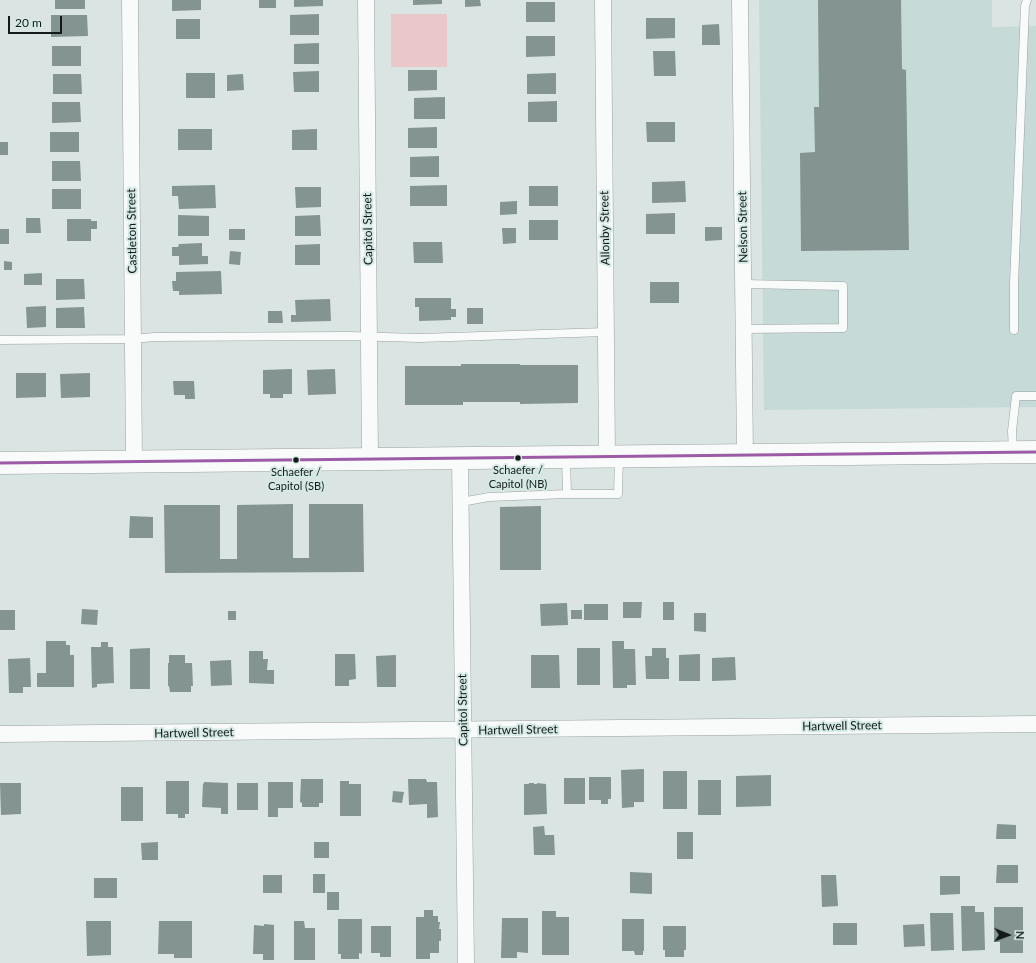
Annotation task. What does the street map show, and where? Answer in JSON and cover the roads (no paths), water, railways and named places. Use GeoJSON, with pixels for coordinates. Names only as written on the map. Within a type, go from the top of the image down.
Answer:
{"type":"FeatureCollection","features":[{"type":"Feature","properties":{"kind":"street","name":"Castleton Street"},"geometry":{"type":"LineString","coordinates":[[130,0],[134,461]]}},
{"type":"Feature","properties":{"kind":"street","name":"Capitol Street"},"geometry":{"type":"LineString","coordinates":[[366,0],[370,459]]}},
{"type":"Feature","properties":{"kind":"street","name":"Allonby Street"},"geometry":{"type":"LineString","coordinates":[[603,0],[606,332],[613,456]]}},
{"type":"Feature","properties":{"kind":"street","name":"Nelson Street"},"geometry":{"type":"LineString","coordinates":[[740,0],[745,455]]}},
{"type":"Feature","properties":{"kind":"street"},"geometry":{"type":"LineString","coordinates":[[0,463],[1036,452]]}},
{"type":"Feature","properties":{"kind":"street","name":"Capitol Street"},"geometry":{"type":"LineString","coordinates":[[460,458],[466,963]]}},
{"type":"Feature","properties":{"kind":"street","name":"Hartwell Street"},"geometry":{"type":"LineString","coordinates":[[0,734],[1036,724]]}},
{"type":"Feature","properties":{"kind":"lane"},"geometry":{"type":"LineString","coordinates":[[1014,330],[1014,284],[1024,6],[1026,0]]}},
{"type":"Feature","properties":{"kind":"lane"},"geometry":{"type":"LineString","coordinates":[[744,284],[842,286],[843,328],[744,329]]}},
{"type":"Feature","properties":{"kind":"lane"},"geometry":{"type":"LineString","coordinates":[[0,340],[133,339],[162,337],[420,338],[606,332]]}},
{"type":"Feature","properties":{"kind":"lane"},"geometry":{"type":"LineString","coordinates":[[1013,452],[1012,431],[1016,396],[1036,396]]}},
{"type":"Feature","properties":{"kind":"lane"},"geometry":{"type":"LineString","coordinates":[[566,456],[567,494]]}},
{"type":"Feature","properties":{"kind":"lane"},"geometry":{"type":"LineString","coordinates":[[461,502],[488,497],[618,494],[613,456]]}},
{"type":"Feature","properties":{"kind":"place","name":"Schaefer / Capitol (NB)"},"geometry":{"type":"Point","coordinates":[518,458]}},
{"type":"Feature","properties":{"kind":"place","name":"Schaefer / Capitol (SB)"},"geometry":{"type":"Point","coordinates":[296,460]}}]}
